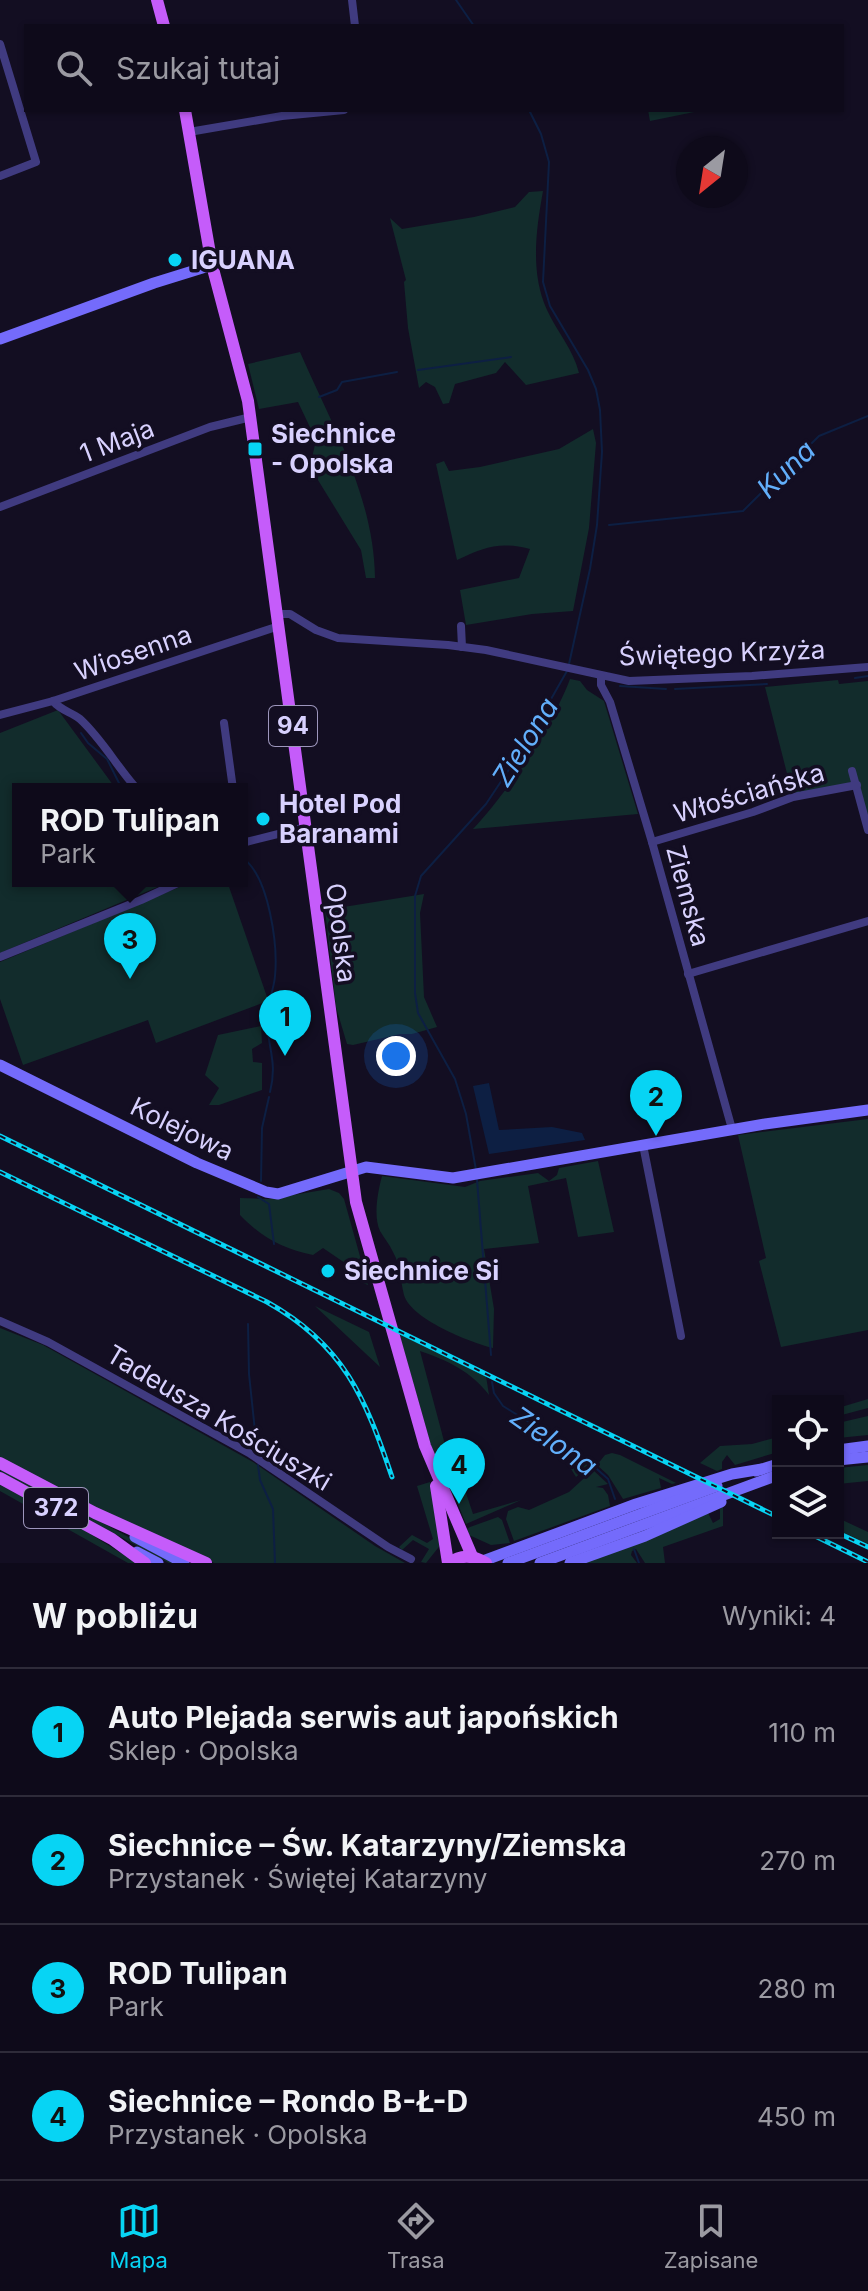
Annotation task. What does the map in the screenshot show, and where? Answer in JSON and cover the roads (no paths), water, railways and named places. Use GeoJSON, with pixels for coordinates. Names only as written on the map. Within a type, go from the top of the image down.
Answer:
{"type":"FeatureCollection","features":[{"type":"Feature","properties":{"kind":"main road"},"geometry":{"type":"LineString","coordinates":[[157,0],[163,24]]}},
{"type":"Feature","properties":{"kind":"main road","name":"Opolska"},"geometry":{"type":"LineString","coordinates":[[185,112],[212,265],[251,417],[350,1171],[366,1245],[434,1471],[448,1563]]}},
{"type":"Feature","properties":{"kind":"main road"},"geometry":{"type":"LineString","coordinates":[[0,339],[212,265]]}},
{"type":"Feature","properties":{"kind":"main road","name":"Kolejowa"},"geometry":{"type":"LineString","coordinates":[[0,1065],[197,1163],[266,1192],[287,1192],[366,1167],[445,1178],[464,1177],[732,1129],[868,1110]]}},
{"type":"Feature","properties":{"kind":"main road"},"geometry":{"type":"LineString","coordinates":[[844,1449],[868,1446]]}},
{"type":"Feature","properties":{"kind":"main road"},"geometry":{"type":"LineString","coordinates":[[844,1459],[868,1457]]}},
{"type":"Feature","properties":{"kind":"main road","name":"372"},"geometry":{"type":"LineString","coordinates":[[0,1463],[184,1563]]}},
{"type":"Feature","properties":{"kind":"main road"},"geometry":{"type":"LineString","coordinates":[[480,1560],[688,1492],[737,1480],[772,1466]]}},
{"type":"Feature","properties":{"kind":"main road","name":"Opolska"},"geometry":{"type":"LineString","coordinates":[[434,1471],[480,1560]]}},
{"type":"Feature","properties":{"kind":"main road"},"geometry":{"type":"LineString","coordinates":[[737,1480],[753,1484],[772,1477]]}},
{"type":"Feature","properties":{"kind":"main road","name":"372"},"geometry":{"type":"LineString","coordinates":[[0,1478],[158,1563]]}},
{"type":"Feature","properties":{"kind":"main road"},"geometry":{"type":"LineString","coordinates":[[570,1563],[645,1536],[711,1504],[737,1480]]}},
{"type":"Feature","properties":{"kind":"main road"},"geometry":{"type":"LineString","coordinates":[[509,1562],[688,1492]]}},
{"type":"Feature","properties":{"kind":"main road"},"geometry":{"type":"LineString","coordinates":[[540,1563],[711,1504]]}},
{"type":"Feature","properties":{"kind":"main road"},"geometry":{"type":"LineString","coordinates":[[95,1513],[206,1563]]}},
{"type":"Feature","properties":{"kind":"main road"},"geometry":{"type":"LineString","coordinates":[[112,1539],[145,1563]]}},
{"type":"Feature","properties":{"kind":"main road","name":"94"},"geometry":{"type":"LineString","coordinates":[[448,1563],[463,1556],[480,1560]]}},
{"type":"Feature","properties":{"kind":"street"},"geometry":{"type":"LineString","coordinates":[[352,0],[355,24]]}},
{"type":"Feature","properties":{"kind":"street"},"geometry":{"type":"LineString","coordinates":[[0,44],[36,162],[0,176]]}},
{"type":"Feature","properties":{"kind":"street"},"geometry":{"type":"LineString","coordinates":[[189,132],[323,112]]}},
{"type":"Feature","properties":{"kind":"street","name":"1 Maja"},"geometry":{"type":"LineString","coordinates":[[0,507],[210,427],[251,417]]}},
{"type":"Feature","properties":{"kind":"street"},"geometry":{"type":"LineString","coordinates":[[278,620],[290,614],[316,630],[338,638],[462,647],[461,626]]}},
{"type":"Feature","properties":{"kind":"street","name":"Wiosenna"},"geometry":{"type":"LineString","coordinates":[[0,715],[53,701],[278,620]]}},
{"type":"Feature","properties":{"kind":"street","name":"Świętego Krzyża"},"geometry":{"type":"LineString","coordinates":[[462,647],[629,681],[868,667]]}},
{"type":"Feature","properties":{"kind":"street","name":"Ziemska"},"geometry":{"type":"LineString","coordinates":[[601,676],[601,685],[610,702],[652,842],[732,1129]]}},
{"type":"Feature","properties":{"kind":"street"},"geometry":{"type":"LineString","coordinates":[[53,701],[56,706],[78,717],[133,783]]}},
{"type":"Feature","properties":{"kind":"street"},"geometry":{"type":"LineString","coordinates":[[224,723],[232,783]]}},
{"type":"Feature","properties":{"kind":"street"},"geometry":{"type":"LineString","coordinates":[[852,771],[868,830]]}},
{"type":"Feature","properties":{"kind":"street","name":"Włościańska"},"geometry":{"type":"LineString","coordinates":[[652,842],[793,797],[857,785]]}},
{"type":"Feature","properties":{"kind":"street"},"geometry":{"type":"LineString","coordinates":[[248,842],[306,827]]}},
{"type":"Feature","properties":{"kind":"street"},"geometry":{"type":"LineString","coordinates":[[0,957],[168,887]]}},
{"type":"Feature","properties":{"kind":"street"},"geometry":{"type":"LineString","coordinates":[[688,974],[868,921]]}},
{"type":"Feature","properties":{"kind":"street"},"geometry":{"type":"LineString","coordinates":[[643,1145],[681,1336]]}},
{"type":"Feature","properties":{"kind":"street","name":"Tadeusza Kościuszki"},"geometry":{"type":"LineString","coordinates":[[0,1321],[48,1342],[249,1453],[388,1547],[411,1559]]}},
{"type":"Feature","properties":{"kind":"water"},"geometry":{"type":"Polygon","coordinates":[[[489,1083],[499,1130],[552,1127],[582,1133],[585,1140],[489,1154],[473,1086],[489,1083]]]}},
{"type":"Feature","properties":{"kind":"waterway","name":"Zielona"},"geometry":{"type":"LineString","coordinates":[[456,0],[473,24]]}},
{"type":"Feature","properties":{"kind":"waterway","name":"Zielona"},"geometry":{"type":"LineString","coordinates":[[530,112],[541,134],[549,162],[543,282],[550,306],[588,370],[600,410],[602,452],[597,525],[569,664]]}},
{"type":"Feature","properties":{"kind":"waterway"},"geometry":{"type":"LineString","coordinates":[[418,370],[511,357]]}},
{"type":"Feature","properties":{"kind":"waterway"},"geometry":{"type":"LineString","coordinates":[[319,397],[337,390],[342,382],[397,372]]}},
{"type":"Feature","properties":{"kind":"waterway","name":"Kuna"},"geometry":{"type":"LineString","coordinates":[[609,525],[743,511],[819,436],[868,416]]}},
{"type":"Feature","properties":{"kind":"waterway","name":"Zielona"},"geometry":{"type":"LineString","coordinates":[[476,1170],[466,1114],[455,1079],[418,1013],[415,993],[415,896],[421,876],[486,804],[522,750],[567,671]]}},
{"type":"Feature","properties":{"kind":"waterway"},"geometry":{"type":"LineString","coordinates":[[855,678],[868,676]]}},
{"type":"Feature","properties":{"kind":"waterway"},"geometry":{"type":"LineString","coordinates":[[675,689],[767,684]]}},
{"type":"Feature","properties":{"kind":"waterway"},"geometry":{"type":"LineString","coordinates":[[620,686],[666,689]]}},
{"type":"Feature","properties":{"kind":"waterway"},"geometry":{"type":"LineString","coordinates":[[81,733],[107,759],[119,783]]}},
{"type":"Feature","properties":{"kind":"waterway"},"geometry":{"type":"LineString","coordinates":[[248,863],[266,896],[275,947],[275,976],[267,1018],[273,1063],[270,1092]]}},
{"type":"Feature","properties":{"kind":"waterway"},"geometry":{"type":"LineString","coordinates":[[261,1181],[262,1128],[269,1097]]}},
{"type":"Feature","properties":{"kind":"waterway","name":"Zielona"},"geometry":{"type":"LineString","coordinates":[[477,1180],[491,1355]]}},
{"type":"Feature","properties":{"kind":"waterway"},"geometry":{"type":"LineString","coordinates":[[258,1197],[269,1204],[274,1244]]}},
{"type":"Feature","properties":{"kind":"waterway"},"geometry":{"type":"LineString","coordinates":[[248,1324],[249,1374],[257,1450]]}},
{"type":"Feature","properties":{"kind":"waterway","name":"Zielona"},"geometry":{"type":"LineString","coordinates":[[492,1382],[494,1393],[503,1406],[579,1453],[608,1479],[615,1499]]}},
{"type":"Feature","properties":{"kind":"waterway"},"geometry":{"type":"LineString","coordinates":[[258,1465],[260,1480],[273,1509],[275,1563]]}},
{"type":"Feature","properties":{"kind":"waterway","name":"Zielona"},"geometry":{"type":"LineString","coordinates":[[634,1549],[639,1563]]}},
{"type":"Feature","properties":{"kind":"railway"},"geometry":{"type":"LineString","coordinates":[[0,1136],[772,1514]]}},
{"type":"Feature","properties":{"kind":"railway"},"geometry":{"type":"LineString","coordinates":[[0,1172],[267,1302],[315,1336],[333,1355],[361,1398],[392,1477]]}},
{"type":"Feature","properties":{"kind":"railway"},"geometry":{"type":"LineString","coordinates":[[844,1536],[868,1547]]}},
{"type":"Feature","properties":{"kind":"railway"},"geometry":{"type":"LineString","coordinates":[[821,1539],[868,1562]]}},
{"type":"Feature","properties":{"kind":"place","name":"IGUANA"},"geometry":{"type":"Point","coordinates":[175,260]}},
{"type":"Feature","properties":{"kind":"place","name":"Siechnice - Opolska"},"geometry":{"type":"Point","coordinates":[255,449]}},
{"type":"Feature","properties":{"kind":"place","name":"Hotel Pod Baranami"},"geometry":{"type":"Point","coordinates":[263,819]}},
{"type":"Feature","properties":{"kind":"place","name":"ROD Tulipan"},"geometry":{"type":"Point","coordinates":[130,979]}},
{"type":"Feature","properties":{"kind":"place","name":"Auto Plejada serwis aut japońskich"},"geometry":{"type":"Point","coordinates":[285,1056]}},
{"type":"Feature","properties":{"kind":"place","name":"Siechnice – Św. Katarzyny/Ziemska"},"geometry":{"type":"Point","coordinates":[656,1136]}},
{"type":"Feature","properties":{"kind":"place","name":"Siechnice Si"},"geometry":{"type":"Point","coordinates":[328,1271]}},
{"type":"Feature","properties":{"kind":"place","name":"Siechnice – Rondo B-Ł-D"},"geometry":{"type":"Point","coordinates":[459,1504]}}]}
